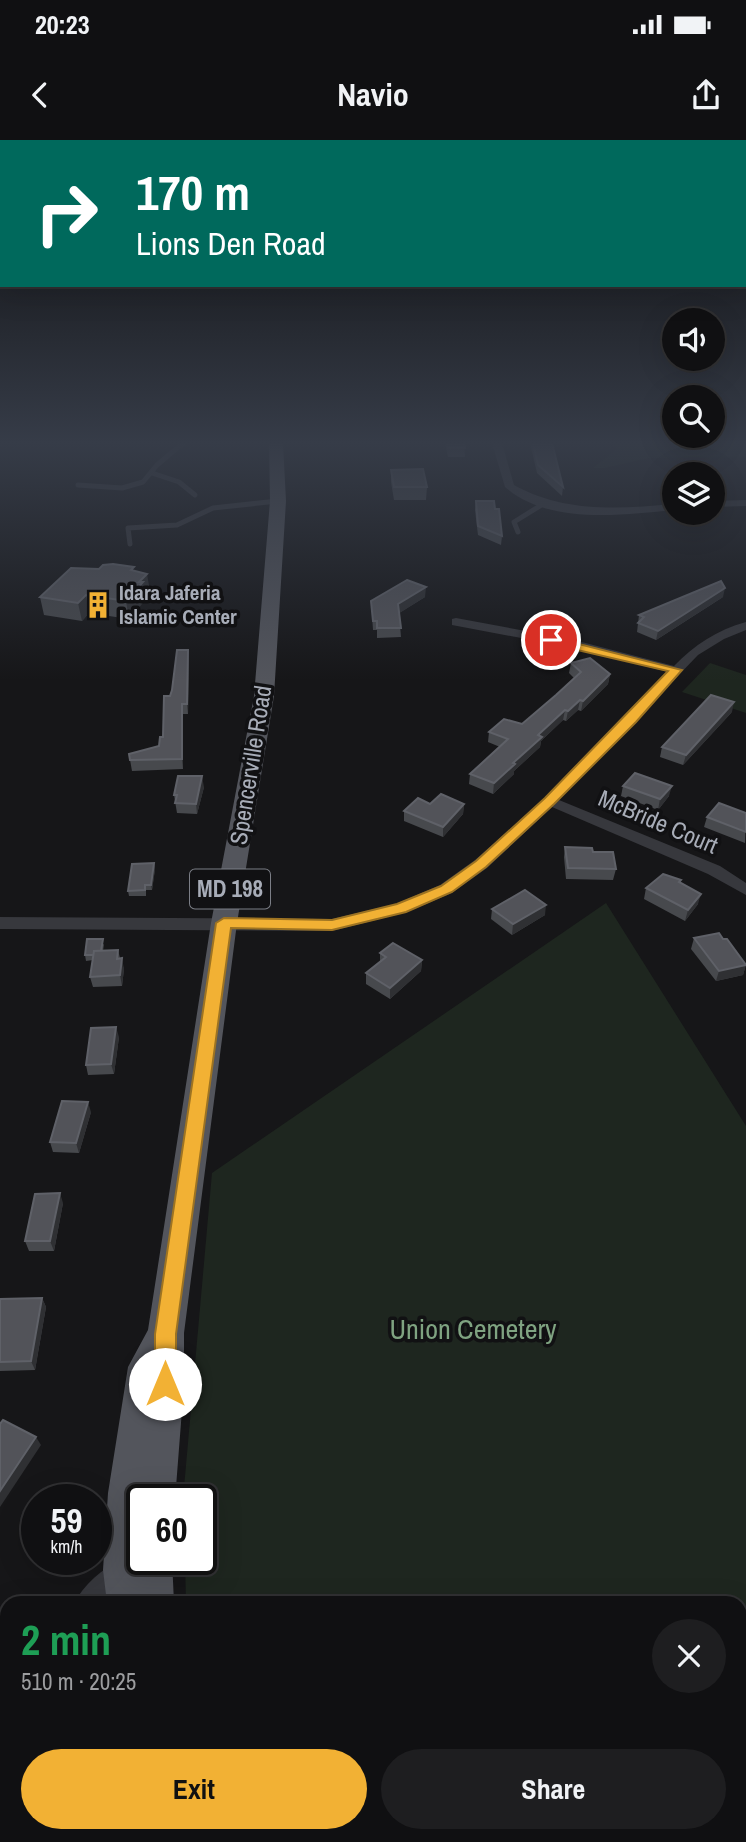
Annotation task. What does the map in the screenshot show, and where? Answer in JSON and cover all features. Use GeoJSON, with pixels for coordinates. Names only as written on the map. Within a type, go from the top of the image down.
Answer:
{"type":"FeatureCollection","features":[{"type":"Feature","properties":{"kind":"main road","name":"Spencerville Road"},"geometry":{"type":"LineString","coordinates":[[156,1484],[165,1384],[166,1334],[224,923],[264,696],[276,522]]}},
{"type":"Feature","properties":{"kind":"main road","name":"Spencerville Road"},"geometry":{"type":"LineString","coordinates":[[129,1484],[147,1367],[166,1334]]}},
{"type":"Feature","properties":{"kind":"main road","name":"Spencerville Road"},"geometry":{"type":"LineString","coordinates":[[138,1575],[149,1596]]}},
{"type":"Feature","properties":{"kind":"street"},"geometry":{"type":"LineString","coordinates":[[456,622],[574,645],[676,670]]}},
{"type":"Feature","properties":{"kind":"street"},"geometry":{"type":"LineString","coordinates":[[0,923],[332,925],[401,908],[446,889],[472,870],[550,801],[694,652],[720,636],[746,626]]}},
{"type":"Feature","properties":{"kind":"street","name":"McBride Court"},"geometry":{"type":"LineString","coordinates":[[550,801],[714,870],[746,890]]}},
{"type":"Feature","properties":{"kind":"street"},"geometry":{"type":"LineString","coordinates":[[99,1596],[131,1575]]}},
{"type":"Feature","properties":{"kind":"lane"},"geometry":{"type":"LineString","coordinates":[[130,544],[128,528],[182,522]]}},
{"type":"Feature","properties":{"kind":"lane"},"geometry":{"type":"LineString","coordinates":[[514,522],[518,532]]}},
{"type":"Feature","properties":{"kind":"green space"},"geometry":{"type":"Polygon","coordinates":[[[710,663],[746,675],[746,713],[682,692],[710,663]]]}},
{"type":"Feature","properties":{"kind":"green space","name":"Union Cemetery"},"geometry":{"type":"Polygon","coordinates":[[[606,903],[746,1126],[746,1596],[186,1596],[185,1575],[217,1575],[217,1484],[184,1484],[212,1173],[606,903]]]}},
{"type":"Feature","properties":{"kind":"building"},"geometry":{"type":"Polygon","coordinates":[[[478,522],[500,522],[502,536],[478,526],[478,522]]]}},
{"type":"Feature","properties":{"kind":"building"},"geometry":{"type":"Polygon","coordinates":[[[103,565],[134,567],[131,570],[147,574],[126,601],[86,595],[78,603],[40,597],[71,568],[99,569],[103,565]]]}},
{"type":"Feature","properties":{"kind":"building"},"geometry":{"type":"Polygon","coordinates":[[[407,580],[426,587],[398,604],[401,628],[377,628],[377,621],[373,621],[371,601],[407,580]]]}},
{"type":"Feature","properties":{"kind":"building"},"geometry":{"type":"Polygon","coordinates":[[[721,581],[725,588],[658,631],[638,623],[644,617],[639,615],[721,581]]]}},
{"type":"Feature","properties":{"kind":"building"},"geometry":{"type":"Polygon","coordinates":[[[177,650],[188,650],[187,704],[182,704],[182,759],[130,760],[129,754],[159,746],[160,737],[163,737],[164,696],[170,696],[172,690],[177,650]]]}},
{"type":"Feature","properties":{"kind":"building"},"geometry":{"type":"Polygon","coordinates":[[[590,658],[610,674],[583,701],[580,700],[568,711],[565,710],[538,735],[542,737],[494,783],[470,774],[508,739],[489,732],[504,719],[522,724],[581,672],[571,663],[590,658]]]}},
{"type":"Feature","properties":{"kind":"building"},"geometry":{"type":"Polygon","coordinates":[[[711,695],[734,702],[686,755],[662,747],[711,695]]]}},
{"type":"Feature","properties":{"kind":"building"},"geometry":{"type":"Polygon","coordinates":[[[635,773],[672,786],[660,799],[623,786],[635,773]]]}},
{"type":"Feature","properties":{"kind":"building"},"geometry":{"type":"Polygon","coordinates":[[[178,776],[202,776],[196,804],[175,803],[178,776]]]}},
{"type":"Feature","properties":{"kind":"building"},"geometry":{"type":"Polygon","coordinates":[[[441,794],[464,804],[443,827],[404,811],[418,798],[430,804],[441,794]]]}},
{"type":"Feature","properties":{"kind":"building"},"geometry":{"type":"Polygon","coordinates":[[[719,803],[746,813],[746,832],[707,817],[719,803]]]}},
{"type":"Feature","properties":{"kind":"building"},"geometry":{"type":"Polygon","coordinates":[[[565,847],[613,852],[616,869],[568,868],[565,847]]]}},
{"type":"Feature","properties":{"kind":"building"},"geometry":{"type":"Polygon","coordinates":[[[154,863],[151,885],[145,885],[145,890],[128,891],[132,864],[154,863]]]}},
{"type":"Feature","properties":{"kind":"building"},"geometry":{"type":"Polygon","coordinates":[[[663,874],[681,880],[679,882],[701,894],[688,910],[646,888],[663,874]]]}},
{"type":"Feature","properties":{"kind":"building"},"geometry":{"type":"Polygon","coordinates":[[[525,890],[546,905],[513,924],[492,909],[525,890]]]}},
{"type":"Feature","properties":{"kind":"building"},"geometry":{"type":"Polygon","coordinates":[[[719,933],[723,939],[727,939],[746,965],[719,971],[694,938],[719,933]]]}},
{"type":"Feature","properties":{"kind":"building"},"geometry":{"type":"Polygon","coordinates":[[[87,939],[103,939],[101,951],[94,951],[94,955],[85,955],[87,939]]]}},
{"type":"Feature","properties":{"kind":"building"},"geometry":{"type":"Polygon","coordinates":[[[393,943],[422,960],[390,988],[366,973],[386,957],[380,953],[393,943]]]}},
{"type":"Feature","properties":{"kind":"building"},"geometry":{"type":"Polygon","coordinates":[[[118,950],[117,959],[122,958],[120,975],[90,977],[94,951],[118,950]]]}},
{"type":"Feature","properties":{"kind":"building"},"geometry":{"type":"Polygon","coordinates":[[[116,1027],[111,1064],[86,1065],[91,1028],[116,1027]]]}},
{"type":"Feature","properties":{"kind":"building"},"geometry":{"type":"Polygon","coordinates":[[[62,1101],[88,1102],[76,1143],[50,1142],[62,1101]]]}},
{"type":"Feature","properties":{"kind":"building"},"geometry":{"type":"Polygon","coordinates":[[[60,1193],[50,1241],[25,1241],[35,1194],[60,1193]]]}},
{"type":"Feature","properties":{"kind":"building"},"geometry":{"type":"Polygon","coordinates":[[[42,1298],[31,1361],[0,1362],[0,1299],[42,1298]]]}},
{"type":"Feature","properties":{"kind":"building"},"geometry":{"type":"Polygon","coordinates":[[[3,1420],[36,1437],[0,1491],[0,1424],[3,1420]]]}},
{"type":"Feature","properties":{"kind":"place","name":"Idara Jaferia Islamic Center"},"geometry":{"type":"Point","coordinates":[98,605]}},
{"type":"Feature","properties":{"kind":"route"},"geometry":{"type":"LineString","coordinates":[[165,1384],[166,1334],[224,923],[332,925],[401,908],[446,889],[481,864],[550,801],[676,670],[551,640]]}}]}
